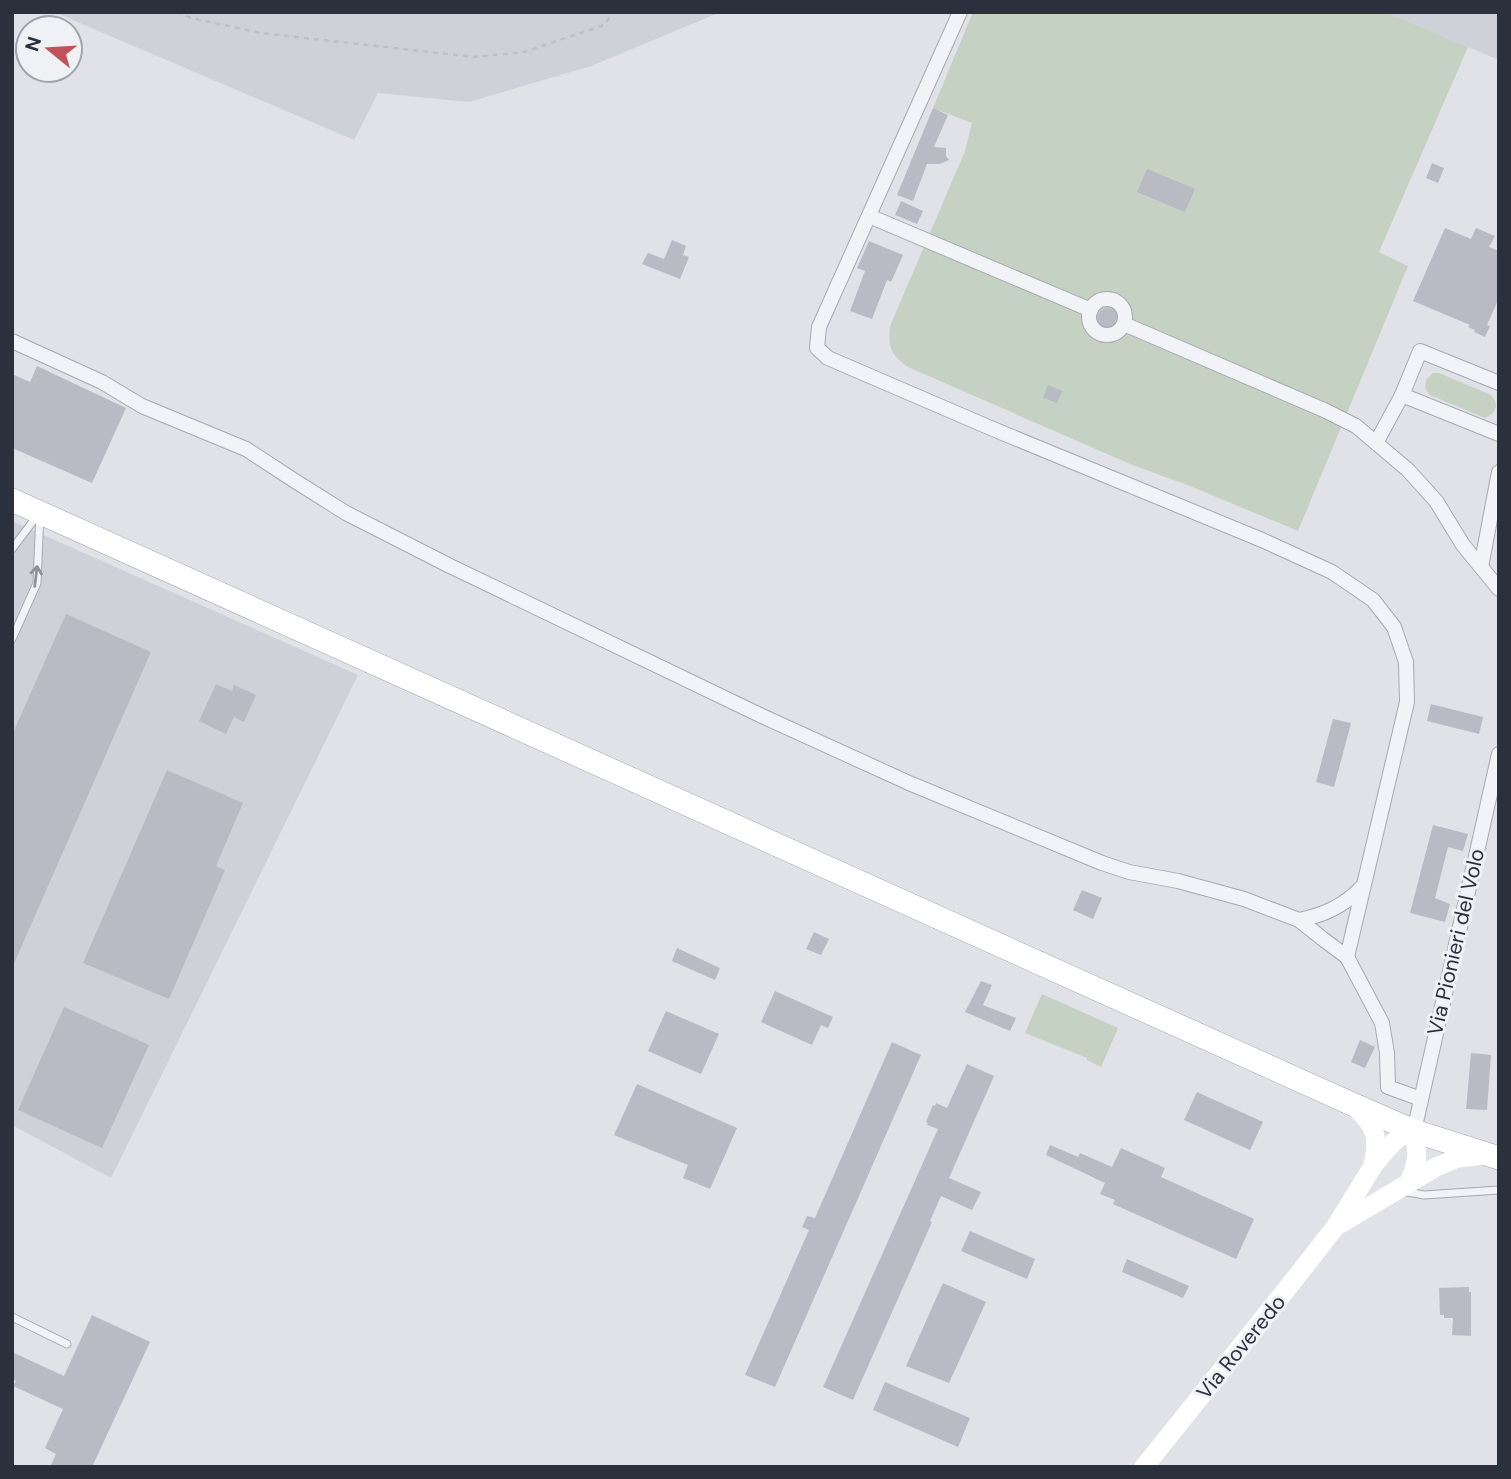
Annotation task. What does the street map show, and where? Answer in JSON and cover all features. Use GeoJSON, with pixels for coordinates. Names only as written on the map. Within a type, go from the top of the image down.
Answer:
{"type":"FeatureCollection","features":[{"type":"Feature","properties":{"kind":"main road"},"geometry":{"type":"LineString","coordinates":[[12,500],[1352,1104],[1414,1131],[1493,1156]]}},
{"type":"Feature","properties":{"kind":"main road","name":"Via Roveredo"},"geometry":{"type":"LineString","coordinates":[[1352,1104],[1374,1129],[1377,1147],[1373,1166]]}},
{"type":"Feature","properties":{"kind":"main road"},"geometry":{"type":"LineString","coordinates":[[1403,1187],[1416,1168],[1418,1157],[1414,1131]]}},
{"type":"Feature","properties":{"kind":"main road","name":"Via Roveredo"},"geometry":{"type":"LineString","coordinates":[[1144,1467],[1336,1226],[1373,1166],[1398,1138],[1414,1131]]}},
{"type":"Feature","properties":{"kind":"main road","name":"Via Roveredo"},"geometry":{"type":"LineString","coordinates":[[1336,1226],[1436,1167],[1458,1158],[1493,1156]]}},
{"type":"Feature","properties":{"kind":"street"},"geometry":{"type":"LineString","coordinates":[[960,12],[819,327],[817,348],[828,358],[1262,540],[1332,572],[1373,600],[1394,627],[1406,662],[1407,702],[1347,957]]}},
{"type":"Feature","properties":{"kind":"street"},"geometry":{"type":"LineString","coordinates":[[869,216],[1091,310]]}},
{"type":"Feature","properties":{"kind":"street"},"geometry":{"type":"LineString","coordinates":[[1099,301],[1117,302],[1125,312],[1124,324],[1116,333],[1100,334],[1095,331],[1090,321],[1091,310],[1099,301]]}},
{"type":"Feature","properties":{"kind":"street"},"geometry":{"type":"LineString","coordinates":[[1124,324],[1356,426],[1408,470],[1436,501],[1463,545],[1499,589]]}},
{"type":"Feature","properties":{"kind":"street"},"geometry":{"type":"LineString","coordinates":[[12,341],[102,382],[142,406],[246,449],[346,513],[450,566],[909,783],[1101,863],[1244,899],[1299,920],[1347,957],[1382,1023],[1387,1053],[1388,1087],[1421,1099]]}},
{"type":"Feature","properties":{"kind":"street"},"geometry":{"type":"LineString","coordinates":[[1376,443],[1402,395],[1420,351],[1499,383]]}},
{"type":"Feature","properties":{"kind":"street"},"geometry":{"type":"LineString","coordinates":[[1402,395],[1499,434]]}},
{"type":"Feature","properties":{"kind":"street"},"geometry":{"type":"LineString","coordinates":[[1481,567],[1499,472]]}},
{"type":"Feature","properties":{"kind":"street","name":"Via Pionieri del Volo"},"geometry":{"type":"LineString","coordinates":[[1414,1131],[1499,754]]}},
{"type":"Feature","properties":{"kind":"street"},"geometry":{"type":"LineString","coordinates":[[1299,920],[1334,910],[1362,887]]}},
{"type":"Feature","properties":{"kind":"lane"},"geometry":{"type":"LineString","coordinates":[[12,549],[40,512]]}},
{"type":"Feature","properties":{"kind":"lane"},"geometry":{"type":"LineString","coordinates":[[12,639],[37,583],[40,512]]}},
{"type":"Feature","properties":{"kind":"lane"},"geometry":{"type":"LineString","coordinates":[[1403,1187],[1424,1195],[1499,1190]]}},
{"type":"Feature","properties":{"kind":"lane"},"geometry":{"type":"LineString","coordinates":[[12,1317],[67,1344]]}},
{"type":"Feature","properties":{"kind":"path"},"geometry":{"type":"LineString","coordinates":[[177,12],[191,18],[261,33],[474,57],[524,52],[604,24],[613,12]]}},
{"type":"Feature","properties":{"kind":"shaded area"},"geometry":{"type":"Polygon","coordinates":[[[54,12],[721,12],[591,66],[469,102],[378,93],[354,140],[84,25],[84,14],[54,12]]]}},
{"type":"Feature","properties":{"kind":"shaded area"},"geometry":{"type":"Polygon","coordinates":[[[1386,12],[1499,12],[1499,60],[1468,47],[1386,12]]]}},
{"type":"Feature","properties":{"kind":"shaded area"},"geometry":{"type":"Polygon","coordinates":[[[12,521],[358,675],[111,1178],[12,1125],[12,521]]]}},
{"type":"Feature","properties":{"kind":"green space"},"geometry":{"type":"Polygon","coordinates":[[[973,12],[1386,12],[1468,47],[1379,252],[1408,266],[1298,531],[1130,464],[908,367],[894,354],[889,339],[890,326],[965,151],[972,123],[933,108],[973,12]]]}},
{"type":"Feature","properties":{"kind":"green space"},"geometry":{"type":"Polygon","coordinates":[[[1433,373],[1439,373],[1491,395],[1496,405],[1494,411],[1485,418],[1430,395],[1425,388],[1426,380],[1433,373]]]}},
{"type":"Feature","properties":{"kind":"green space"},"geometry":{"type":"Polygon","coordinates":[[[1042,994],[1118,1028],[1101,1067],[1087,1058],[1025,1033],[1042,994]]]}},
{"type":"Feature","properties":{"kind":"building"},"geometry":{"type":"Polygon","coordinates":[[[933,108],[948,115],[934,147],[946,148],[949,160],[940,164],[927,164],[913,201],[897,195],[933,108]]]}},
{"type":"Feature","properties":{"kind":"building"},"geometry":{"type":"Polygon","coordinates":[[[1432,163],[1444,168],[1438,183],[1426,178],[1432,163]]]}},
{"type":"Feature","properties":{"kind":"building"},"geometry":{"type":"Polygon","coordinates":[[[1147,169],[1195,189],[1185,212],[1137,192],[1147,169]]]}},
{"type":"Feature","properties":{"kind":"building"},"geometry":{"type":"Polygon","coordinates":[[[901,201],[923,211],[917,224],[895,215],[901,201]]]}},
{"type":"Feature","properties":{"kind":"building"},"geometry":{"type":"Polygon","coordinates":[[[1445,228],[1471,239],[1476,228],[1495,236],[1489,247],[1499,251],[1499,298],[1487,325],[1490,326],[1485,337],[1474,332],[1475,330],[1468,327],[1470,325],[1413,301],[1445,228]]]}},
{"type":"Feature","properties":{"kind":"building"},"geometry":{"type":"Polygon","coordinates":[[[672,240],[686,246],[683,255],[689,257],[680,279],[642,264],[648,253],[664,259],[672,240]]]}},
{"type":"Feature","properties":{"kind":"building"},"geometry":{"type":"Polygon","coordinates":[[[869,241],[903,255],[891,282],[887,280],[872,319],[850,311],[865,271],[857,268],[869,241]]]}},
{"type":"Feature","properties":{"kind":"building"},"geometry":{"type":"Polygon","coordinates":[[[1108,308],[1116,311],[1118,317],[1115,326],[1106,329],[1100,326],[1097,317],[1100,311],[1108,308]]]}},
{"type":"Feature","properties":{"kind":"building"},"geometry":{"type":"Polygon","coordinates":[[[37,366],[126,408],[92,483],[12,448],[12,374],[30,382],[37,366]]]}},
{"type":"Feature","properties":{"kind":"building"},"geometry":{"type":"Polygon","coordinates":[[[1048,385],[1062,391],[1057,403],[1043,398],[1048,385]]]}},
{"type":"Feature","properties":{"kind":"building"},"geometry":{"type":"Polygon","coordinates":[[[66,614],[151,652],[12,968],[12,735],[66,614]]]}},
{"type":"Feature","properties":{"kind":"building"},"geometry":{"type":"Polygon","coordinates":[[[216,684],[232,691],[234,685],[256,695],[244,722],[234,717],[226,734],[199,721],[216,684]]]}},
{"type":"Feature","properties":{"kind":"building"},"geometry":{"type":"Polygon","coordinates":[[[1431,704],[1483,717],[1479,734],[1427,721],[1431,704]]]}},
{"type":"Feature","properties":{"kind":"building"},"geometry":{"type":"Polygon","coordinates":[[[1333,719],[1351,723],[1334,787],[1316,782],[1333,719]]]}},
{"type":"Feature","properties":{"kind":"building"},"geometry":{"type":"Polygon","coordinates":[[[167,770],[243,803],[216,866],[225,870],[169,999],[83,963],[167,770]]]}},
{"type":"Feature","properties":{"kind":"building"},"geometry":{"type":"Polygon","coordinates":[[[1433,825],[1468,834],[1463,851],[1448,847],[1435,898],[1450,904],[1445,922],[1410,913],[1433,825]]]}},
{"type":"Feature","properties":{"kind":"building"},"geometry":{"type":"Polygon","coordinates":[[[1082,890],[1102,898],[1093,919],[1073,910],[1082,890]]]}},
{"type":"Feature","properties":{"kind":"building"},"geometry":{"type":"Polygon","coordinates":[[[814,932],[829,939],[821,955],[806,949],[814,932]]]}},
{"type":"Feature","properties":{"kind":"building"},"geometry":{"type":"Polygon","coordinates":[[[677,948],[720,968],[715,980],[672,961],[677,948]]]}},
{"type":"Feature","properties":{"kind":"building"},"geometry":{"type":"Polygon","coordinates":[[[981,981],[992,985],[983,1005],[1016,1018],[1010,1031],[965,1012],[981,981]]]}},
{"type":"Feature","properties":{"kind":"building"},"geometry":{"type":"Polygon","coordinates":[[[775,991],[833,1017],[828,1028],[821,1025],[812,1045],[761,1022],[775,991]]]}},
{"type":"Feature","properties":{"kind":"building"},"geometry":{"type":"Polygon","coordinates":[[[64,1007],[149,1045],[102,1148],[18,1110],[64,1007]]]}},
{"type":"Feature","properties":{"kind":"building"},"geometry":{"type":"Polygon","coordinates":[[[666,1011],[719,1034],[701,1074],[648,1051],[666,1011]]]}},
{"type":"Feature","properties":{"kind":"building"},"geometry":{"type":"Polygon","coordinates":[[[1360,1040],[1375,1047],[1365,1068],[1351,1062],[1360,1040]]]}},
{"type":"Feature","properties":{"kind":"building"},"geometry":{"type":"Polygon","coordinates":[[[892,1042],[921,1055],[775,1387],[745,1375],[809,1230],[802,1227],[807,1216],[815,1218],[892,1042]]]}},
{"type":"Feature","properties":{"kind":"building"},"geometry":{"type":"Polygon","coordinates":[[[1471,1053],[1491,1055],[1487,1110],[1466,1109],[1471,1053]]]}},
{"type":"Feature","properties":{"kind":"building"},"geometry":{"type":"Polygon","coordinates":[[[967,1064],[994,1076],[949,1178],[981,1192],[972,1210],[941,1196],[853,1400],[823,1387],[938,1129],[926,1122],[933,1105],[936,1103],[947,1108],[967,1064]]]}},
{"type":"Feature","properties":{"kind":"building"},"geometry":{"type":"Polygon","coordinates":[[[637,1084],[737,1128],[710,1189],[683,1178],[688,1165],[614,1135],[637,1084]]]}},
{"type":"Feature","properties":{"kind":"building"},"geometry":{"type":"Polygon","coordinates":[[[1197,1092],[1263,1122],[1250,1150],[1184,1120],[1197,1092]]]}},
{"type":"Feature","properties":{"kind":"building"},"geometry":{"type":"Polygon","coordinates":[[[1050,1145],[1078,1157],[1080,1153],[1112,1167],[1121,1148],[1165,1168],[1161,1177],[1254,1219],[1236,1259],[1113,1204],[1115,1200],[1100,1194],[1105,1183],[1046,1155],[1050,1145]]]}},
{"type":"Feature","properties":{"kind":"building"},"geometry":{"type":"Polygon","coordinates":[[[970,1231],[1035,1259],[1027,1279],[961,1251],[970,1231]]]}},
{"type":"Feature","properties":{"kind":"building"},"geometry":{"type":"Polygon","coordinates":[[[1127,1259],[1189,1286],[1183,1298],[1122,1272],[1127,1259]]]}},
{"type":"Feature","properties":{"kind":"building"},"geometry":{"type":"Polygon","coordinates":[[[943,1283],[986,1302],[949,1383],[906,1366],[943,1283]]]}},
{"type":"Feature","properties":{"kind":"building"},"geometry":{"type":"Polygon","coordinates":[[[1469,1287],[1471,1336],[1452,1335],[1453,1318],[1440,1315],[1439,1288],[1469,1287]]]}},
{"type":"Feature","properties":{"kind":"building"},"geometry":{"type":"Polygon","coordinates":[[[92,1315],[150,1342],[92,1467],[50,1467],[56,1454],[45,1448],[63,1409],[13,1386],[16,1381],[12,1379],[12,1352],[64,1376],[92,1315]]]}},
{"type":"Feature","properties":{"kind":"building"},"geometry":{"type":"Polygon","coordinates":[[[885,1382],[970,1418],[958,1447],[873,1410],[885,1382]]]}}]}
